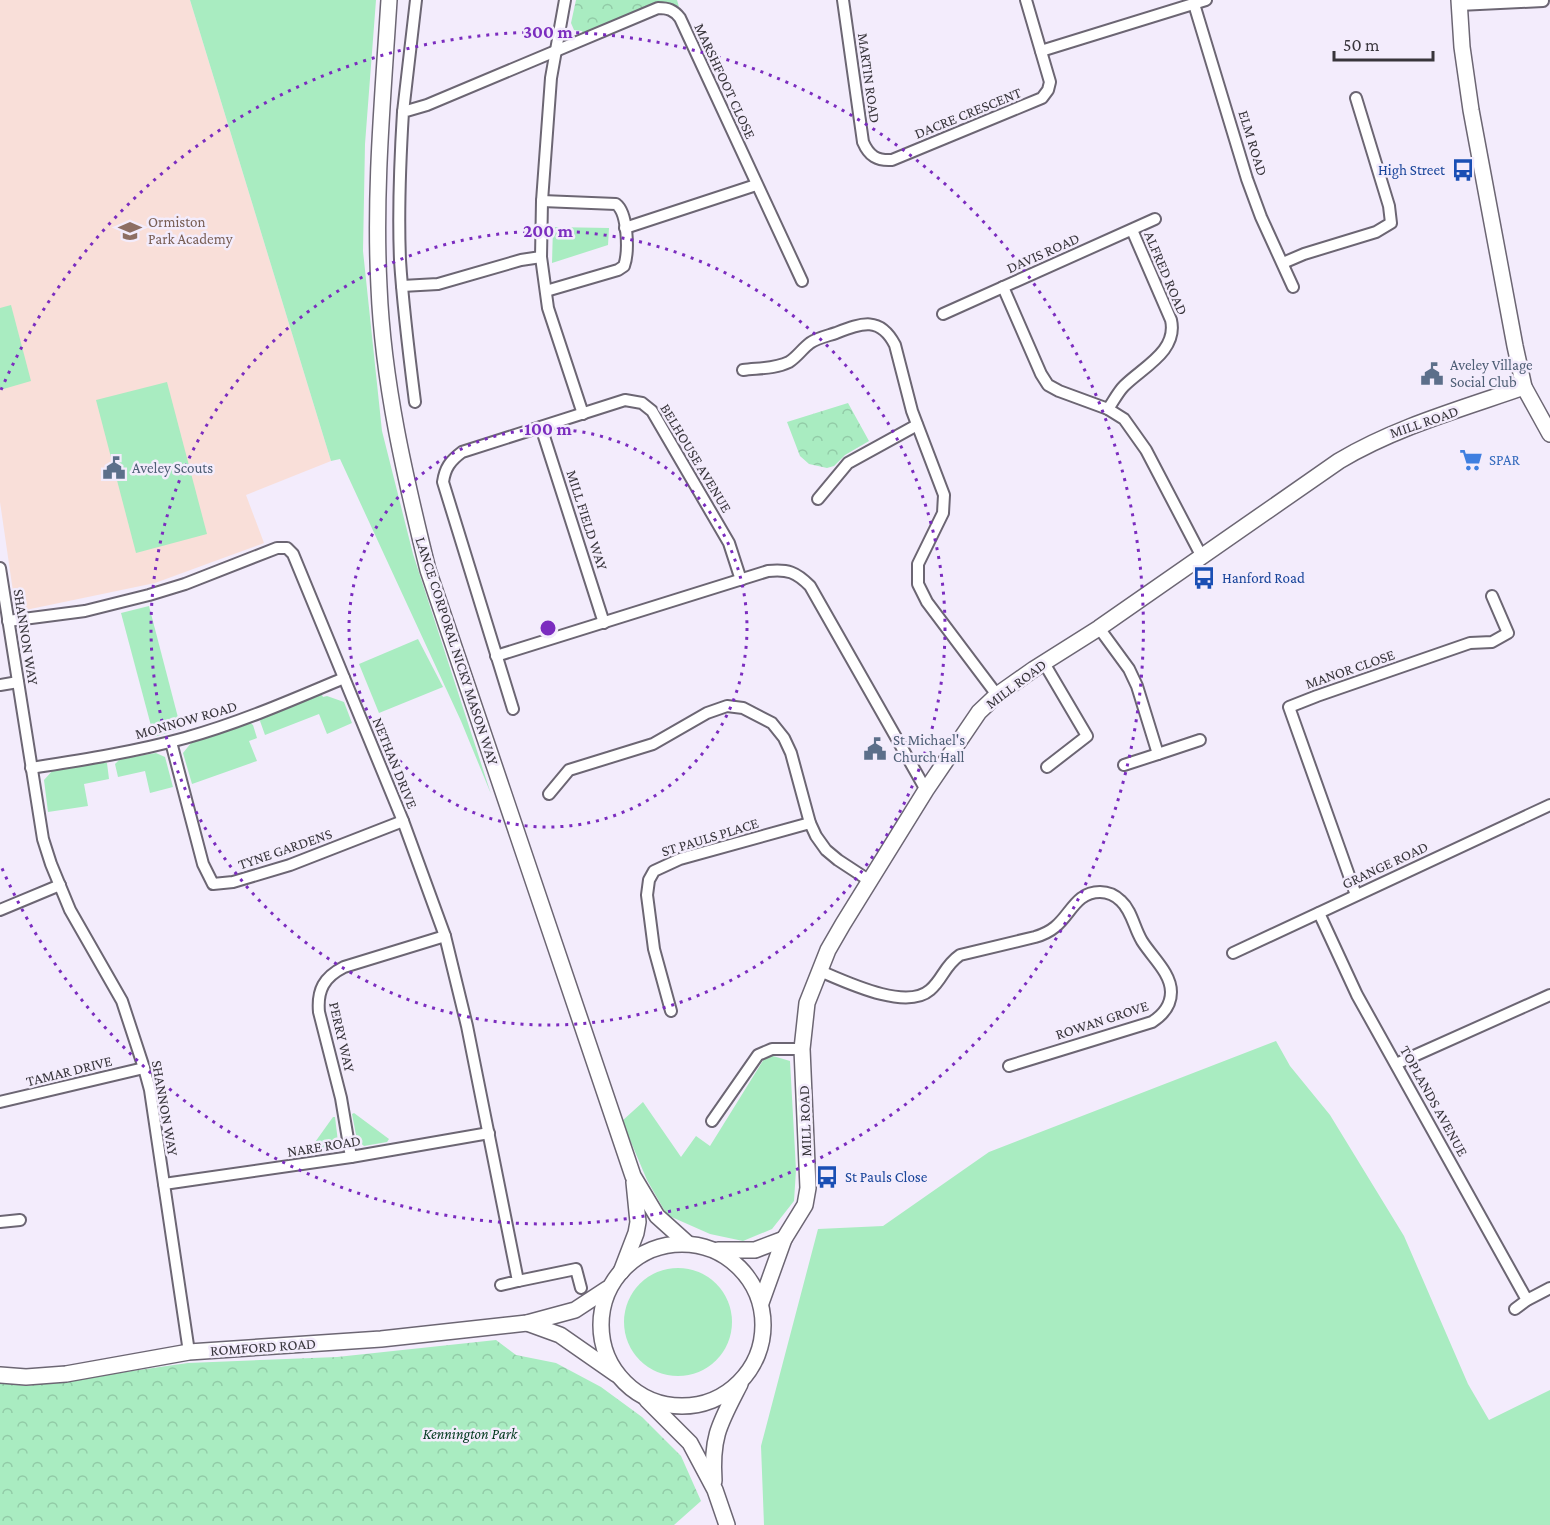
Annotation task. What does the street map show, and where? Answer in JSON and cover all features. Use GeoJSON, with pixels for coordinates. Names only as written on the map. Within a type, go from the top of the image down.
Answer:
{"type":"FeatureCollection","features":[{"type":"Feature","properties":{"kind":"street","name":"LANCE CORPORAL NICKY MASON WAY"},"geometry":{"type":"LineString","coordinates":[[389,0],[376,206],[379,289],[388,382],[403,469],[428,570],[633,1176],[657,1216],[687,1243]]}},
{"type":"Feature","properties":{"kind":"street"},"geometry":{"type":"LineString","coordinates":[[415,402],[402,286],[400,197],[403,112],[416,0]]}},
{"type":"Feature","properties":{"kind":"street"},"geometry":{"type":"LineString","coordinates":[[565,0],[555,52],[548,109],[541,257],[548,308],[583,414]]}},
{"type":"Feature","properties":{"kind":"street","name":"MARTIN ROAD"},"geometry":{"type":"LineString","coordinates":[[843,0],[863,142],[867,151],[874,158]]}},
{"type":"Feature","properties":{"kind":"street","name":"DACRE CRESCENT"},"geometry":{"type":"LineString","coordinates":[[874,158],[892,160],[1042,98],[1050,82],[1026,0]]}},
{"type":"Feature","properties":{"kind":"street"},"geometry":{"type":"LineString","coordinates":[[1041,51],[1206,0]]}},
{"type":"Feature","properties":{"kind":"street"},"geometry":{"type":"LineString","coordinates":[[1543,0],[1459,2],[1471,110],[1524,387],[1550,434]]}},
{"type":"Feature","properties":{"kind":"street","name":"ELM ROAD"},"geometry":{"type":"LineString","coordinates":[[1194,4],[1247,179],[1261,217],[1293,287]]}},
{"type":"Feature","properties":{"kind":"street","name":"MARSHFOOT CLOSE"},"geometry":{"type":"LineString","coordinates":[[555,52],[658,8],[675,12],[680,18],[802,281]]}},
{"type":"Feature","properties":{"kind":"street"},"geometry":{"type":"LineString","coordinates":[[403,112],[427,105],[555,52]]}},
{"type":"Feature","properties":{"kind":"street"},"geometry":{"type":"LineString","coordinates":[[1283,264],[1304,254],[1376,232],[1391,223],[1389,206],[1356,98]]}},
{"type":"Feature","properties":{"kind":"street"},"geometry":{"type":"LineString","coordinates":[[625,228],[756,185]]}},
{"type":"Feature","properties":{"kind":"street"},"geometry":{"type":"LineString","coordinates":[[542,201],[616,204],[624,214],[625,228],[626,259],[624,266],[618,270],[546,291]]}},
{"type":"Feature","properties":{"kind":"street","name":"DAVIS ROAD"},"geometry":{"type":"LineString","coordinates":[[943,314],[1155,219]]}},
{"type":"Feature","properties":{"kind":"street","name":"ALFRED ROAD"},"geometry":{"type":"LineString","coordinates":[[1107,409],[1122,387],[1167,347],[1173,329],[1172,320],[1131,230]]}},
{"type":"Feature","properties":{"kind":"street"},"geometry":{"type":"LineString","coordinates":[[402,286],[438,284],[521,260],[541,257]]}},
{"type":"Feature","properties":{"kind":"street"},"geometry":{"type":"LineString","coordinates":[[1003,287],[1048,385],[1107,409],[1124,419],[1136,434],[1202,557]]}},
{"type":"Feature","properties":{"kind":"street"},"geometry":{"type":"LineString","coordinates":[[743,370],[783,364],[796,357],[813,341],[864,323],[883,328],[890,335],[895,345],[917,425],[944,495],[943,513],[918,564],[918,584],[927,602],[997,696]]}},
{"type":"Feature","properties":{"kind":"street","name":"MILL ROAD"},"geometry":{"type":"LineString","coordinates":[[761,1303],[784,1239],[805,1205],[808,1188],[802,1049],[807,1003],[843,924],[926,790],[980,712],[997,696],[1044,663],[1099,628],[1339,461],[1366,445],[1404,428],[1524,387]]}},
{"type":"Feature","properties":{"kind":"street","name":"BELHOUSE AVENUE"},"geometry":{"type":"LineString","coordinates":[[513,709],[443,482],[445,471],[452,459],[462,453],[625,400],[642,403],[652,411],[729,543],[741,580]]}},
{"type":"Feature","properties":{"kind":"street"},"geometry":{"type":"LineString","coordinates":[[818,499],[848,463],[917,425]]}},
{"type":"Feature","properties":{"kind":"street","name":"MILL FIELD WAY"},"geometry":{"type":"LineString","coordinates":[[541,427],[604,622]]}},
{"type":"Feature","properties":{"kind":"street","name":"NETHAN DRIVE"},"geometry":{"type":"LineString","coordinates":[[8,621],[85,611],[138,598],[185,584],[268,551],[287,548],[293,554],[403,821],[445,936],[467,1026],[518,1281]]}},
{"type":"Feature","properties":{"kind":"street","name":"SHANNON WAY"},"geometry":{"type":"LineString","coordinates":[[0,568],[43,839],[60,885],[84,934],[122,1001],[150,1090],[189,1352]]}},
{"type":"Feature","properties":{"kind":"street"},"geometry":{"type":"LineString","coordinates":[[496,656],[768,571],[784,569],[800,576],[810,586],[926,790]]}},
{"type":"Feature","properties":{"kind":"street","name":"MANOR CLOSE"},"geometry":{"type":"LineString","coordinates":[[1356,895],[1290,708],[1294,704],[1470,643],[1492,642],[1508,633],[1492,596]]}},
{"type":"Feature","properties":{"kind":"street"},"geometry":{"type":"LineString","coordinates":[[1099,628],[1129,669],[1137,686],[1158,754]]}},
{"type":"Feature","properties":{"kind":"street"},"geometry":{"type":"LineString","coordinates":[[1044,663],[1087,736],[1047,767]]}},
{"type":"Feature","properties":{"kind":"street","name":"MONNOW ROAD"},"geometry":{"type":"LineString","coordinates":[[31,768],[111,755],[171,742],[231,723],[344,678]]}},
{"type":"Feature","properties":{"kind":"street"},"geometry":{"type":"LineString","coordinates":[[0,685],[18,682]]}},
{"type":"Feature","properties":{"kind":"street"},"geometry":{"type":"LineString","coordinates":[[549,794],[569,770],[653,744],[707,713],[727,706],[743,708],[772,723],[784,738],[791,753],[810,823],[826,850],[870,881]]}},
{"type":"Feature","properties":{"kind":"street"},"geometry":{"type":"LineString","coordinates":[[1124,765],[1200,740]]}},
{"type":"Feature","properties":{"kind":"street","name":"TYNE GARDENS"},"geometry":{"type":"LineString","coordinates":[[171,742],[203,864],[213,884],[233,882],[290,865],[403,821]]}},
{"type":"Feature","properties":{"kind":"street","name":"GRANGE ROAD"},"geometry":{"type":"LineString","coordinates":[[1233,953],[1550,805]]}},
{"type":"Feature","properties":{"kind":"street","name":"ST PAULS PLACE"},"geometry":{"type":"LineString","coordinates":[[671,1011],[654,949],[647,895],[649,880],[654,872],[680,860],[810,823]]}},
{"type":"Feature","properties":{"kind":"street"},"geometry":{"type":"LineString","coordinates":[[0,910],[60,885]]}},
{"type":"Feature","properties":{"kind":"street","name":"ROWAN GROVE"},"geometry":{"type":"LineString","coordinates":[[820,971],[890,996],[925,994],[932,988],[950,962],[960,955],[1047,933],[1057,926],[1083,896],[1104,892],[1113,895],[1128,911],[1143,942],[1165,973],[1170,984],[1169,1004],[1162,1015],[1152,1022],[1009,1066]]}},
{"type":"Feature","properties":{"kind":"street","name":"TOPLANDS AVENUE"},"geometry":{"type":"LineString","coordinates":[[1319,913],[1357,995],[1527,1300]]}},
{"type":"Feature","properties":{"kind":"street","name":"PERRY WAY"},"geometry":{"type":"LineString","coordinates":[[351,1157],[341,1098],[319,1012],[318,998],[322,983],[332,973],[344,967],[445,936]]}},
{"type":"Feature","properties":{"kind":"street"},"geometry":{"type":"LineString","coordinates":[[1396,1064],[1550,995]]}},
{"type":"Feature","properties":{"kind":"street"},"geometry":{"type":"LineString","coordinates":[[712,1121],[758,1055],[772,1049],[802,1049]]}},
{"type":"Feature","properties":{"kind":"street","name":"TAMAR DRIVE"},"geometry":{"type":"LineString","coordinates":[[0,1102],[144,1068]]}},
{"type":"Feature","properties":{"kind":"street","name":"NARE ROAD"},"geometry":{"type":"LineString","coordinates":[[164,1184],[351,1157],[489,1133]]}},
{"type":"Feature","properties":{"kind":"street","name":"LANCE CORPORAL NICKY MASON WAY"},"geometry":{"type":"LineString","coordinates":[[621,1272],[638,1222],[633,1176]]}},
{"type":"Feature","properties":{"kind":"street"},"geometry":{"type":"LineString","coordinates":[[0,1222],[20,1220]]}},
{"type":"Feature","properties":{"kind":"street"},"geometry":{"type":"LineString","coordinates":[[727,1525],[715,1490],[690,1443],[645,1398],[616,1374],[603,1341],[602,1308],[608,1289],[621,1272],[650,1251],[669,1244],[687,1243],[718,1250],[755,1250],[784,1239]]}},
{"type":"Feature","properties":{"kind":"street"},"geometry":{"type":"LineString","coordinates":[[715,1490],[713,1462],[717,1428],[740,1384],[751,1370],[759,1351],[764,1328],[761,1303],[753,1284],[741,1267],[718,1250]]}},
{"type":"Feature","properties":{"kind":"street"},"geometry":{"type":"LineString","coordinates":[[501,1285],[576,1269],[580,1288]]}},
{"type":"Feature","properties":{"kind":"street"},"geometry":{"type":"LineString","coordinates":[[1515,1309],[1550,1288]]}},
{"type":"Feature","properties":{"kind":"street","name":"ROMFORD ROAD"},"geometry":{"type":"LineString","coordinates":[[0,1375],[27,1377],[66,1374],[189,1352],[381,1339],[527,1323],[575,1310],[608,1289]]}},
{"type":"Feature","properties":{"kind":"street","name":"ROMFORD ROAD"},"geometry":{"type":"LineString","coordinates":[[527,1323],[560,1335],[616,1374]]}},
{"type":"Feature","properties":{"kind":"street"},"geometry":{"type":"LineString","coordinates":[[645,1398],[678,1406],[695,1404],[714,1399],[740,1384]]}},
{"type":"Feature","properties":{"kind":"shaded area","name":"Ormiston Park Academy"},"geometry":{"type":"Polygon","coordinates":[[[0,0],[190,0],[331,461],[246,495],[264,543],[155,583],[16,612],[0,502],[0,0]]]}},
{"type":"Feature","properties":{"kind":"green space"},"geometry":{"type":"Polygon","coordinates":[[[190,0],[376,0],[365,144],[363,251],[382,431],[413,554],[491,794],[461,721],[340,459],[331,461],[190,0]]]}},
{"type":"Feature","properties":{"kind":"green space"},"geometry":{"type":"Polygon","coordinates":[[[576,0],[677,0],[679,7],[665,2],[658,3],[583,34],[582,31],[574,30],[571,23],[576,0]]]}},
{"type":"Feature","properties":{"kind":"green space"},"geometry":{"type":"Polygon","coordinates":[[[553,227],[609,228],[608,245],[552,263],[553,227]]]}},
{"type":"Feature","properties":{"kind":"green space"},"geometry":{"type":"Polygon","coordinates":[[[11,305],[31,381],[0,390],[0,308],[11,305]]]}},
{"type":"Feature","properties":{"kind":"green space"},"geometry":{"type":"Polygon","coordinates":[[[167,382],[207,534],[136,553],[96,400],[167,382]]]}},
{"type":"Feature","properties":{"kind":"green space"},"geometry":{"type":"Polygon","coordinates":[[[848,403],[869,441],[845,455],[834,466],[827,468],[809,464],[800,456],[787,422],[848,403]]]}},
{"type":"Feature","properties":{"kind":"green space"},"geometry":{"type":"Polygon","coordinates":[[[149,606],[181,729],[154,737],[121,613],[149,606]]]}},
{"type":"Feature","properties":{"kind":"green space"},"geometry":{"type":"Polygon","coordinates":[[[418,639],[443,687],[379,713],[359,664],[418,639]]]}},
{"type":"Feature","properties":{"kind":"green space"},"geometry":{"type":"Polygon","coordinates":[[[321,693],[323,697],[327,696],[344,702],[352,723],[327,734],[319,714],[265,735],[260,721],[262,717],[321,693]]]}},
{"type":"Feature","properties":{"kind":"green space"},"geometry":{"type":"Polygon","coordinates":[[[249,722],[253,725],[257,738],[249,741],[257,761],[192,784],[183,753],[191,743],[249,722]]]}},
{"type":"Feature","properties":{"kind":"green space"},"geometry":{"type":"Polygon","coordinates":[[[156,753],[165,757],[173,787],[150,793],[145,771],[118,777],[115,764],[120,759],[156,753]]]}},
{"type":"Feature","properties":{"kind":"green space"},"geometry":{"type":"Polygon","coordinates":[[[107,763],[109,779],[84,784],[88,806],[48,812],[44,780],[53,770],[107,763]]]}},
{"type":"Feature","properties":{"kind":"green space"},"geometry":{"type":"Polygon","coordinates":[[[1276,1041],[1290,1066],[1330,1115],[1404,1236],[1468,1384],[1489,1420],[1550,1390],[1550,1525],[764,1525],[761,1446],[818,1229],[883,1226],[989,1152],[1276,1041]]]}},
{"type":"Feature","properties":{"kind":"green space"},"geometry":{"type":"Polygon","coordinates":[[[773,1056],[790,1061],[796,1170],[794,1201],[772,1229],[743,1241],[710,1234],[667,1215],[647,1180],[622,1121],[643,1102],[681,1157],[696,1136],[710,1146],[764,1059],[773,1056]]]}},
{"type":"Feature","properties":{"kind":"green space"},"geometry":{"type":"Polygon","coordinates":[[[354,1113],[389,1139],[387,1142],[364,1146],[357,1140],[352,1114],[354,1113]]]}},
{"type":"Feature","properties":{"kind":"green space"},"geometry":{"type":"Polygon","coordinates":[[[335,1117],[338,1142],[334,1150],[308,1154],[308,1152],[335,1117]]]}},
{"type":"Feature","properties":{"kind":"green space"},"geometry":{"type":"Polygon","coordinates":[[[678,1268],[699,1272],[716,1284],[728,1301],[732,1322],[728,1343],[716,1360],[699,1372],[678,1376],[657,1372],[640,1360],[628,1343],[624,1322],[628,1301],[640,1284],[657,1272],[678,1268]]]}},
{"type":"Feature","properties":{"kind":"green space","name":"Kennington Park"},"geometry":{"type":"Polygon","coordinates":[[[496,1340],[516,1355],[556,1363],[601,1387],[642,1417],[681,1456],[701,1501],[674,1525],[0,1525],[0,1383],[27,1386],[188,1363],[337,1357],[496,1340]]]}},
{"type":"Feature","properties":{"kind":"place","name":"High Street"},"geometry":{"type":"Point","coordinates":[1463,170]}},
{"type":"Feature","properties":{"kind":"place","name":"Ormiston Park Academy"},"geometry":{"type":"Point","coordinates":[130,231]}},
{"type":"Feature","properties":{"kind":"place","name":"Aveley Village Social Club"},"geometry":{"type":"Point","coordinates":[1432,374]}},
{"type":"Feature","properties":{"kind":"place","name":"SPAR"},"geometry":{"type":"Point","coordinates":[1471,460]}},
{"type":"Feature","properties":{"kind":"place","name":"Aveley Scouts"},"geometry":{"type":"Point","coordinates":[114,468]}},
{"type":"Feature","properties":{"kind":"place","name":"Hanford Road"},"geometry":{"type":"Point","coordinates":[1204,578]}},
{"type":"Feature","properties":{"kind":"place","name":"St Michael's Church Hall"},"geometry":{"type":"Point","coordinates":[875,749]}},
{"type":"Feature","properties":{"kind":"place","name":"St Pauls Close"},"geometry":{"type":"Point","coordinates":[827,1177]}}]}
